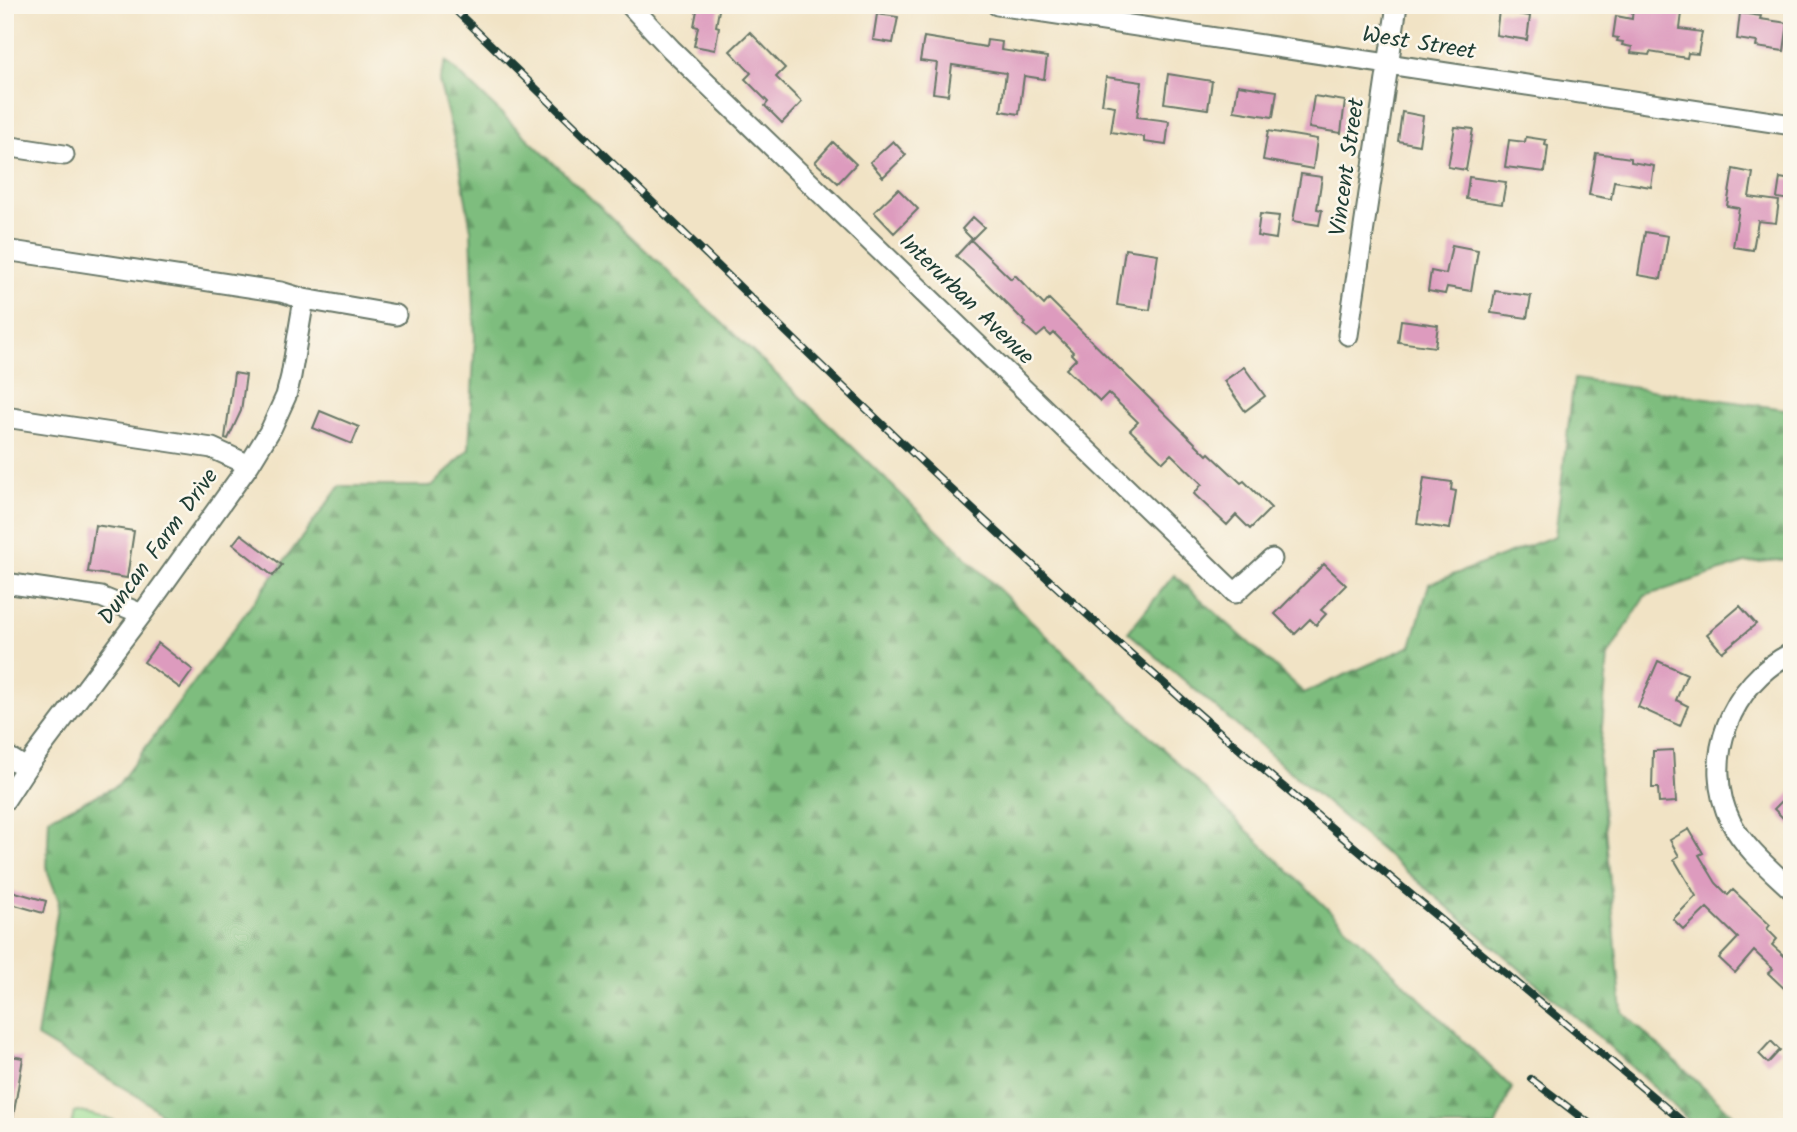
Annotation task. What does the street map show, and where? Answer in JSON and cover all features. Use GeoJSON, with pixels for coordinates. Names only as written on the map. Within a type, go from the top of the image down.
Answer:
{"type":"FeatureCollection","features":[{"type":"Feature","properties":{"kind":"street","name":"West Street"},"geometry":{"type":"LineString","coordinates":[[997,5],[1792,125]]}},
{"type":"Feature","properties":{"kind":"street","name":"Vincent Street"},"geometry":{"type":"LineString","coordinates":[[1348,335],[1397,5]]}},
{"type":"Feature","properties":{"kind":"street","name":"Interurban Avenue"},"geometry":{"type":"LineString","coordinates":[[639,9],[671,49],[1236,593],[1272,559]]}},
{"type":"Feature","properties":{"kind":"street"},"geometry":{"type":"LineString","coordinates":[[5,146],[64,155]]}},
{"type":"Feature","properties":{"kind":"street"},"geometry":{"type":"LineString","coordinates":[[5,250],[281,292],[304,299],[396,314]]}},
{"type":"Feature","properties":{"kind":"street","name":"Duncan Farm Drive"},"geometry":{"type":"LineString","coordinates":[[5,800],[249,465],[271,429],[286,396],[304,299]]}},
{"type":"Feature","properties":{"kind":"street"},"geometry":{"type":"LineString","coordinates":[[5,417],[212,448],[249,465]]}},
{"type":"Feature","properties":{"kind":"street"},"geometry":{"type":"LineString","coordinates":[[5,583],[102,597],[142,614]]}},
{"type":"Feature","properties":{"kind":"street"},"geometry":{"type":"LineString","coordinates":[[1792,653],[1770,667],[1745,692],[1723,733],[1719,755],[1719,782],[1724,806],[1740,837],[1792,890]]}},
{"type":"Feature","properties":{"kind":"street"},"geometry":{"type":"LineString","coordinates":[[5,755],[26,768]]}},
{"type":"Feature","properties":{"kind":"lane"},"geometry":{"type":"LineString","coordinates":[[5,1124],[20,1127]]}},
{"type":"Feature","properties":{"kind":"green space"},"geometry":{"type":"Polygon","coordinates":[[[446,61],[833,428],[1512,1088],[1495,1127],[177,1127],[144,1100],[37,1037],[59,901],[47,870],[49,818],[117,786],[340,486],[433,486],[469,449],[475,338],[471,230],[458,155],[439,81],[446,61]]]}},
{"type":"Feature","properties":{"kind":"green space"},"geometry":{"type":"Polygon","coordinates":[[[1574,379],[1792,410],[1792,559],[1745,563],[1645,596],[1608,656],[1599,762],[1622,1012],[1746,1127],[1696,1127],[1609,1046],[1128,632],[1174,575],[1304,693],[1411,646],[1429,584],[1555,536],[1574,379]]]}},
{"type":"Feature","properties":{"kind":"green space"},"geometry":{"type":"Polygon","coordinates":[[[74,1112],[113,1120],[120,1127],[71,1127],[74,1112]]]}},
{"type":"Feature","properties":{"kind":"building"},"geometry":{"type":"Polygon","coordinates":[[[698,5],[720,5],[715,50],[694,46],[698,27],[694,26],[698,5]]]}},
{"type":"Feature","properties":{"kind":"building"},"geometry":{"type":"Polygon","coordinates":[[[1633,5],[1683,5],[1680,29],[1702,32],[1698,54],[1688,53],[1687,58],[1650,52],[1649,55],[1631,53],[1632,47],[1622,45],[1623,42],[1613,37],[1616,16],[1632,19],[1633,5]]]}},
{"type":"Feature","properties":{"kind":"building"},"geometry":{"type":"Polygon","coordinates":[[[1499,11],[1530,16],[1527,40],[1496,35],[1499,11]]]}},
{"type":"Feature","properties":{"kind":"building"},"geometry":{"type":"Polygon","coordinates":[[[1740,13],[1788,23],[1784,51],[1756,47],[1757,42],[1737,39],[1740,13]]]}},
{"type":"Feature","properties":{"kind":"building"},"geometry":{"type":"Polygon","coordinates":[[[877,14],[898,17],[893,43],[873,40],[877,14]]]}},
{"type":"Feature","properties":{"kind":"building"},"geometry":{"type":"Polygon","coordinates":[[[750,32],[785,68],[776,77],[802,102],[782,123],[765,106],[768,102],[745,79],[751,73],[730,51],[750,32]]]}},
{"type":"Feature","properties":{"kind":"building"},"geometry":{"type":"Polygon","coordinates":[[[924,37],[986,47],[987,40],[1002,42],[1001,50],[1047,57],[1044,79],[1024,76],[1019,114],[1001,111],[1006,73],[952,65],[948,95],[933,93],[937,63],[920,61],[924,37]]]}},
{"type":"Feature","properties":{"kind":"building"},"geometry":{"type":"Polygon","coordinates":[[[1168,74],[1212,81],[1208,109],[1164,103],[1168,74]]]}},
{"type":"Feature","properties":{"kind":"building"},"geometry":{"type":"Polygon","coordinates":[[[1106,77],[1142,82],[1137,117],[1169,121],[1166,145],[1144,142],[1144,137],[1111,132],[1115,106],[1102,104],[1106,77]]]}},
{"type":"Feature","properties":{"kind":"building"},"geometry":{"type":"Polygon","coordinates":[[[1238,85],[1277,91],[1273,117],[1234,111],[1238,85]]]}},
{"type":"Feature","properties":{"kind":"building"},"geometry":{"type":"Polygon","coordinates":[[[1314,96],[1345,101],[1341,133],[1309,128],[1314,96]]]}},
{"type":"Feature","properties":{"kind":"building"},"geometry":{"type":"Polygon","coordinates":[[[1402,112],[1423,116],[1419,145],[1398,141],[1402,112]]]}},
{"type":"Feature","properties":{"kind":"building"},"geometry":{"type":"Polygon","coordinates":[[[1455,127],[1473,129],[1466,170],[1448,167],[1455,127]]]}},
{"type":"Feature","properties":{"kind":"building"},"geometry":{"type":"Polygon","coordinates":[[[1268,131],[1317,139],[1313,169],[1263,160],[1268,131]]]}},
{"type":"Feature","properties":{"kind":"building"},"geometry":{"type":"Polygon","coordinates":[[[1526,137],[1546,140],[1545,145],[1548,146],[1545,172],[1505,167],[1509,140],[1525,142],[1526,137]]]}},
{"type":"Feature","properties":{"kind":"building"},"geometry":{"type":"Polygon","coordinates":[[[893,141],[906,155],[883,177],[870,162],[893,141]]]}},
{"type":"Feature","properties":{"kind":"building"},"geometry":{"type":"Polygon","coordinates":[[[833,142],[856,164],[838,183],[815,162],[833,142]]]}},
{"type":"Feature","properties":{"kind":"building"},"geometry":{"type":"Polygon","coordinates":[[[1596,153],[1631,158],[1631,162],[1654,166],[1651,187],[1614,181],[1611,199],[1589,195],[1596,153]]]}},
{"type":"Feature","properties":{"kind":"building"},"geometry":{"type":"Polygon","coordinates":[[[1733,169],[1753,173],[1749,197],[1779,201],[1776,223],[1758,221],[1753,250],[1733,247],[1739,208],[1727,206],[1733,169]]]}},
{"type":"Feature","properties":{"kind":"building"},"geometry":{"type":"Polygon","coordinates":[[[1301,174],[1322,177],[1317,209],[1322,210],[1319,225],[1293,221],[1301,174]]]}},
{"type":"Feature","properties":{"kind":"building"},"geometry":{"type":"Polygon","coordinates":[[[1469,177],[1506,182],[1502,204],[1466,199],[1469,177]]]}},
{"type":"Feature","properties":{"kind":"building"},"geometry":{"type":"Polygon","coordinates":[[[1780,178],[1792,180],[1792,200],[1777,198],[1780,178]]]}},
{"type":"Feature","properties":{"kind":"building"},"geometry":{"type":"Polygon","coordinates":[[[898,189],[918,209],[894,233],[874,212],[898,189]]]}},
{"type":"Feature","properties":{"kind":"building"},"geometry":{"type":"Polygon","coordinates":[[[1260,214],[1279,216],[1276,239],[1257,236],[1260,214]]]}},
{"type":"Feature","properties":{"kind":"building"},"geometry":{"type":"Polygon","coordinates":[[[973,217],[984,227],[972,239],[962,229],[973,217]]]}},
{"type":"Feature","properties":{"kind":"building"},"geometry":{"type":"Polygon","coordinates":[[[1645,232],[1668,236],[1661,279],[1638,275],[1645,232]]]}},
{"type":"Feature","properties":{"kind":"building"},"geometry":{"type":"Polygon","coordinates":[[[971,240],[1011,279],[1015,275],[1044,305],[1049,299],[1207,455],[1209,453],[1241,483],[1244,481],[1271,508],[1250,529],[1236,515],[1227,525],[1194,494],[1202,484],[1171,454],[1163,462],[1130,430],[1138,422],[1108,393],[1100,401],[1066,369],[1076,359],[1071,354],[1073,352],[1054,333],[1051,336],[1045,330],[1037,337],[986,283],[956,256],[971,240]]]}},
{"type":"Feature","properties":{"kind":"building"},"geometry":{"type":"Polygon","coordinates":[[[1452,245],[1478,250],[1471,291],[1447,287],[1445,294],[1428,291],[1431,271],[1446,274],[1452,245]]]}},
{"type":"Feature","properties":{"kind":"building"},"geometry":{"type":"Polygon","coordinates":[[[1125,249],[1158,254],[1150,310],[1117,305],[1125,249]]]}},
{"type":"Feature","properties":{"kind":"building"},"geometry":{"type":"Polygon","coordinates":[[[1495,291],[1531,296],[1527,318],[1491,313],[1495,291]]]}},
{"type":"Feature","properties":{"kind":"building"},"geometry":{"type":"Polygon","coordinates":[[[1401,320],[1438,325],[1435,347],[1398,342],[1401,320]]]}},
{"type":"Feature","properties":{"kind":"building"},"geometry":{"type":"Polygon","coordinates":[[[1244,367],[1265,396],[1245,411],[1224,381],[1244,367]]]}},
{"type":"Feature","properties":{"kind":"building"},"geometry":{"type":"Polygon","coordinates":[[[234,373],[246,375],[241,411],[228,439],[225,438],[234,373]]]}},
{"type":"Feature","properties":{"kind":"building"},"geometry":{"type":"Polygon","coordinates":[[[320,411],[359,427],[352,444],[313,428],[320,411]]]}},
{"type":"Feature","properties":{"kind":"building"},"geometry":{"type":"Polygon","coordinates":[[[1424,478],[1452,482],[1451,490],[1456,491],[1450,529],[1417,524],[1424,478]]]}},
{"type":"Feature","properties":{"kind":"building"},"geometry":{"type":"Polygon","coordinates":[[[95,525],[134,531],[127,578],[88,572],[95,525]]]}},
{"type":"Feature","properties":{"kind":"building"},"geometry":{"type":"Polygon","coordinates":[[[241,534],[282,565],[273,576],[233,544],[241,534]]]}},
{"type":"Feature","properties":{"kind":"building"},"geometry":{"type":"Polygon","coordinates":[[[1324,564],[1346,585],[1321,610],[1326,614],[1316,625],[1310,619],[1295,634],[1275,614],[1324,564]]]}},
{"type":"Feature","properties":{"kind":"building"},"geometry":{"type":"Polygon","coordinates":[[[1740,606],[1756,624],[1722,652],[1707,634],[1740,606]]]}},
{"type":"Feature","properties":{"kind":"building"},"geometry":{"type":"Polygon","coordinates":[[[158,643],[193,670],[180,688],[144,662],[158,643]]]}},
{"type":"Feature","properties":{"kind":"building"},"geometry":{"type":"Polygon","coordinates":[[[1658,661],[1687,674],[1676,700],[1688,706],[1680,726],[1638,707],[1658,661]]]}},
{"type":"Feature","properties":{"kind":"building"},"geometry":{"type":"Polygon","coordinates":[[[1673,750],[1676,802],[1659,803],[1658,788],[1652,788],[1653,751],[1673,750]]]}},
{"type":"Feature","properties":{"kind":"building"},"geometry":{"type":"Polygon","coordinates":[[[1792,791],[1792,827],[1774,809],[1792,791]]]}},
{"type":"Feature","properties":{"kind":"building"},"geometry":{"type":"Polygon","coordinates":[[[1689,829],[1703,853],[1699,855],[1716,883],[1728,895],[1733,890],[1770,925],[1767,929],[1777,939],[1772,945],[1792,963],[1792,996],[1768,973],[1773,969],[1754,951],[1735,973],[1719,958],[1738,938],[1707,908],[1684,930],[1673,919],[1696,896],[1674,859],[1679,856],[1670,840],[1689,829]]]}},
{"type":"Feature","properties":{"kind":"building"},"geometry":{"type":"Polygon","coordinates":[[[5,889],[46,901],[43,913],[5,902],[5,889]]]}},
{"type":"Feature","properties":{"kind":"building"},"geometry":{"type":"Polygon","coordinates":[[[1771,1041],[1780,1050],[1768,1063],[1759,1054],[1771,1041]]]}},
{"type":"Feature","properties":{"kind":"building"},"geometry":{"type":"Polygon","coordinates":[[[5,1055],[23,1058],[13,1118],[5,1117],[5,1055]]]}},
{"type":"Feature","properties":{"kind":"railway"},"geometry":{"type":"LineString","coordinates":[[450,5],[861,404],[1112,637],[1326,823],[1689,1127]]}},
{"type":"Feature","properties":{"kind":"railway"},"geometry":{"type":"LineString","coordinates":[[1531,1079],[1594,1127]]}}]}
